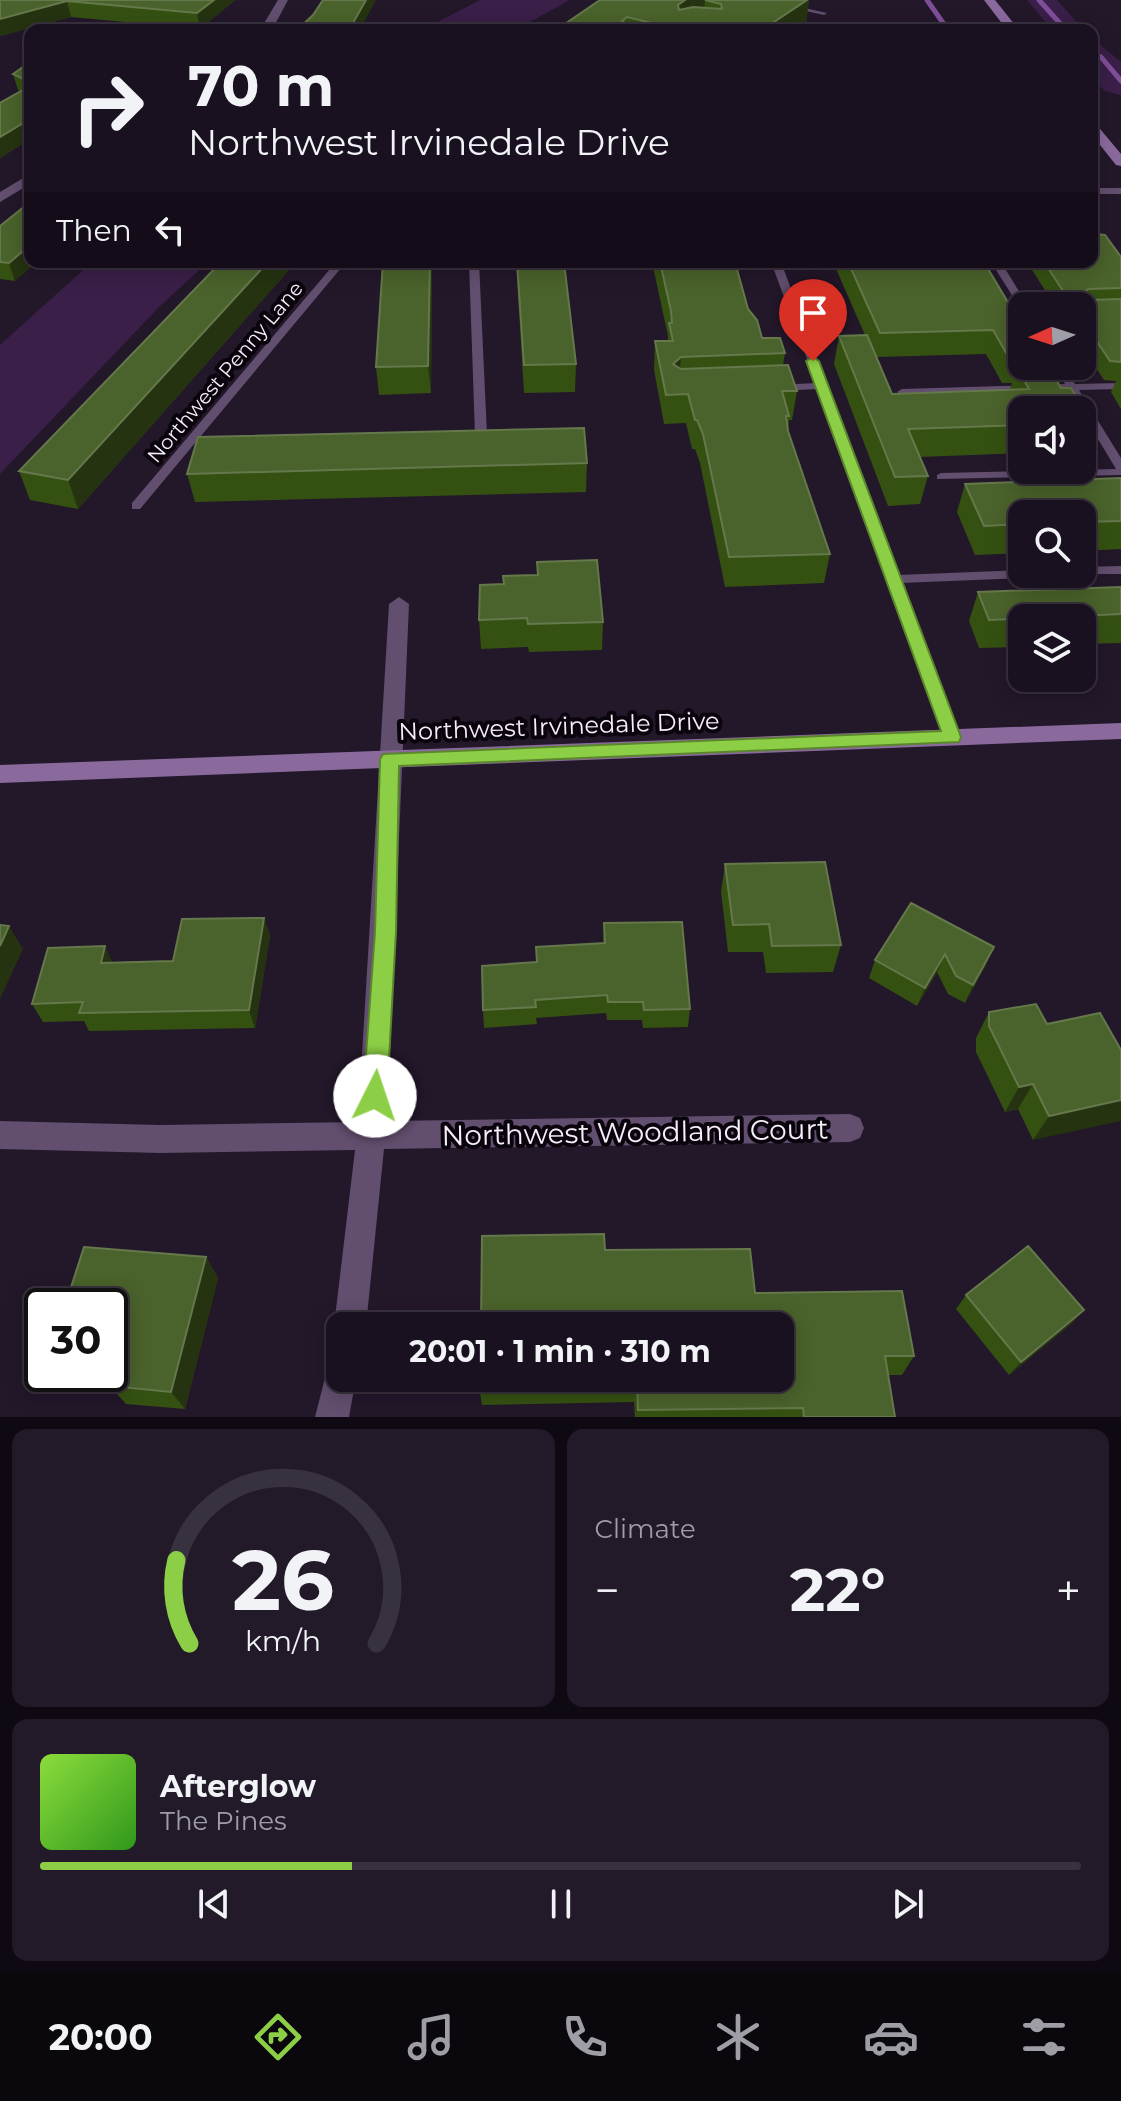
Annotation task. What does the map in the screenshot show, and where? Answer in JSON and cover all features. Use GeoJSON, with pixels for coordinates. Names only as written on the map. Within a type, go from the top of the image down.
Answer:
{"type":"FeatureCollection","features":[{"type":"Feature","properties":{"kind":"main road"},"geometry":{"type":"LineString","coordinates":[[989,0],[1008,24]]}},
{"type":"Feature","properties":{"kind":"main road"},"geometry":{"type":"LineString","coordinates":[[1098,134],[1121,162]]}},
{"type":"Feature","properties":{"kind":"main road","name":"Northwest Irvinedale Drive"},"geometry":{"type":"LineString","coordinates":[[0,774],[1121,731]]}},
{"type":"Feature","properties":{"kind":"street"},"geometry":{"type":"LineString","coordinates":[[271,24],[283,0]]}},
{"type":"Feature","properties":{"kind":"street"},"geometry":{"type":"LineString","coordinates":[[0,198],[24,182]]}},
{"type":"Feature","properties":{"kind":"street"},"geometry":{"type":"LineString","coordinates":[[352,1312],[372,1137],[385,932],[399,604]]}},
{"type":"Feature","properties":{"kind":"street","name":"Northwest Woodland Court"},"geometry":{"type":"LineString","coordinates":[[0,1135],[161,1139],[850,1128]]}},
{"type":"Feature","properties":{"kind":"street"},"geometry":{"type":"LineString","coordinates":[[332,1417],[337,1392]]}},
{"type":"Feature","properties":{"kind":"lane"},"geometry":{"type":"LineString","coordinates":[[758,0],[824,13]]}},
{"type":"Feature","properties":{"kind":"lane"},"geometry":{"type":"LineString","coordinates":[[1098,191],[1121,191]]}},
{"type":"Feature","properties":{"kind":"lane","name":"Northwest Penny Lane"},"geometry":{"type":"LineString","coordinates":[[136,506],[336,268]]}},
{"type":"Feature","properties":{"kind":"lane"},"geometry":{"type":"LineString","coordinates":[[474,268],[481,435]]}},
{"type":"Feature","properties":{"kind":"lane"},"geometry":{"type":"LineString","coordinates":[[778,268],[952,737]]}},
{"type":"Feature","properties":{"kind":"lane"},"geometry":{"type":"LineString","coordinates":[[1000,268],[1014,292]]}},
{"type":"Feature","properties":{"kind":"lane"},"geometry":{"type":"LineString","coordinates":[[941,477],[1121,469],[1068,380]]}},
{"type":"Feature","properties":{"kind":"lane"},"geometry":{"type":"LineString","coordinates":[[758,389],[822,386]]}},
{"type":"Feature","properties":{"kind":"lane"},"geometry":{"type":"LineString","coordinates":[[902,392],[1121,386]]}},
{"type":"Feature","properties":{"kind":"lane"},"geometry":{"type":"LineString","coordinates":[[466,436],[496,435]]}},
{"type":"Feature","properties":{"kind":"lane"},"geometry":{"type":"LineString","coordinates":[[188,443],[204,443]]}},
{"type":"Feature","properties":{"kind":"lane"},"geometry":{"type":"LineString","coordinates":[[1096,571],[1121,570]]}},
{"type":"Feature","properties":{"kind":"lane"},"geometry":{"type":"LineString","coordinates":[[893,579],[1008,575]]}},
{"type":"Feature","properties":{"kind":"shaded area"},"geometry":{"type":"Polygon","coordinates":[[[480,0],[570,0],[526,24],[434,24],[480,0]]]}},
{"type":"Feature","properties":{"kind":"shaded area"},"geometry":{"type":"Polygon","coordinates":[[[1027,0],[1057,0],[1079,24],[1047,24],[1027,0]]]}},
{"type":"Feature","properties":{"kind":"shaded area"},"geometry":{"type":"Polygon","coordinates":[[[1098,43],[1121,62],[1121,95],[1105,91],[1098,85],[1098,43]]]}},
{"type":"Feature","properties":{"kind":"shaded area"},"geometry":{"type":"Polygon","coordinates":[[[85,268],[201,268],[160,306],[0,474],[0,345],[85,268]]]}},
{"type":"Feature","properties":{"kind":"building"},"geometry":{"type":"Polygon","coordinates":[[[0,0],[214,0],[197,13],[67,1],[0,19],[0,0]]]}},
{"type":"Feature","properties":{"kind":"building"},"geometry":{"type":"Polygon","coordinates":[[[323,0],[366,0],[352,24],[303,24],[323,0]]]}},
{"type":"Feature","properties":{"kind":"building"},"geometry":{"type":"Polygon","coordinates":[[[600,0],[685,0],[678,5],[679,10],[693,7],[722,9],[721,4],[705,0],[807,0],[771,24],[656,24],[627,17],[622,21],[627,24],[565,24],[600,0]]]}},
{"type":"Feature","properties":{"kind":"building"},"geometry":{"type":"Polygon","coordinates":[[[24,66],[24,79],[13,74],[24,66]]]}},
{"type":"Feature","properties":{"kind":"building"},"geometry":{"type":"Polygon","coordinates":[[[24,89],[24,123],[0,137],[0,103],[24,89]]]}},
{"type":"Feature","properties":{"kind":"building"},"geometry":{"type":"Polygon","coordinates":[[[24,207],[24,250],[9,263],[0,262],[0,226],[24,207]]]}},
{"type":"Feature","properties":{"kind":"building"},"geometry":{"type":"Polygon","coordinates":[[[1098,234],[1105,235],[1121,257],[1121,288],[1088,289],[1085,292],[1064,292],[1048,268],[1098,268],[1098,234]]]}},
{"type":"Feature","properties":{"kind":"building"},"geometry":{"type":"Polygon","coordinates":[[[215,268],[262,268],[68,480],[19,471],[215,268]]]}},
{"type":"Feature","properties":{"kind":"building"},"geometry":{"type":"Polygon","coordinates":[[[383,268],[430,268],[428,366],[376,367],[383,268]]]}},
{"type":"Feature","properties":{"kind":"building"},"geometry":{"type":"Polygon","coordinates":[[[517,268],[565,268],[576,364],[524,365],[517,268]]]}},
{"type":"Feature","properties":{"kind":"building"},"geometry":{"type":"Polygon","coordinates":[[[661,268],[737,268],[748,309],[757,320],[762,338],[780,338],[785,353],[681,357],[673,364],[681,369],[788,365],[797,391],[782,391],[789,416],[786,416],[788,431],[830,554],[729,557],[703,434],[695,420],[688,394],[666,395],[655,341],[673,341],[669,323],[672,323],[661,268]]]}},
{"type":"Feature","properties":{"kind":"building"},"geometry":{"type":"Polygon","coordinates":[[[851,268],[988,268],[1008,302],[1008,356],[993,330],[880,333],[851,268]]]}},
{"type":"Feature","properties":{"kind":"building"},"geometry":{"type":"Polygon","coordinates":[[[1121,299],[1121,362],[1110,361],[1096,340],[1096,300],[1121,299]]]}},
{"type":"Feature","properties":{"kind":"building"},"geometry":{"type":"Polygon","coordinates":[[[867,335],[892,394],[1029,389],[1024,380],[1056,380],[1061,388],[1071,388],[1076,396],[1008,396],[1008,425],[908,429],[928,476],[895,477],[839,336],[867,335]]]}},
{"type":"Feature","properties":{"kind":"building"},"geometry":{"type":"Polygon","coordinates":[[[584,428],[587,463],[187,474],[198,437],[584,428]]]}},
{"type":"Feature","properties":{"kind":"building"},"geometry":{"type":"Polygon","coordinates":[[[1121,478],[1121,521],[1096,522],[1096,500],[1008,500],[1008,525],[984,526],[965,484],[1096,484],[1096,479],[1121,478]]]}},
{"type":"Feature","properties":{"kind":"building"},"geometry":{"type":"Polygon","coordinates":[[[597,560],[603,622],[528,624],[527,618],[479,620],[480,585],[504,584],[503,576],[538,575],[537,562],[597,560]]]}},
{"type":"Feature","properties":{"kind":"building"},"geometry":{"type":"Polygon","coordinates":[[[1121,587],[1121,614],[1096,615],[1096,604],[1008,604],[1008,619],[989,620],[978,592],[1096,588],[1121,587]]]}},
{"type":"Feature","properties":{"kind":"building"},"geometry":{"type":"Polygon","coordinates":[[[825,862],[841,945],[772,946],[769,924],[733,925],[725,864],[825,862]]]}},
{"type":"Feature","properties":{"kind":"building"},"geometry":{"type":"Polygon","coordinates":[[[911,903],[994,947],[973,985],[956,976],[945,954],[925,988],[875,960],[911,903]]]}},
{"type":"Feature","properties":{"kind":"building"},"geometry":{"type":"Polygon","coordinates":[[[264,918],[249,1010],[79,1013],[83,1002],[32,1004],[48,948],[105,946],[101,963],[173,961],[182,919],[264,918]]]}},
{"type":"Feature","properties":{"kind":"building"},"geometry":{"type":"Polygon","coordinates":[[[682,922],[690,1009],[644,1010],[643,1002],[608,1002],[607,995],[535,1000],[536,1007],[483,1010],[482,966],[537,962],[536,947],[605,943],[604,923],[682,922]]]}},
{"type":"Feature","properties":{"kind":"building"},"geometry":{"type":"Polygon","coordinates":[[[0,925],[9,926],[0,946],[0,925]]]}},
{"type":"Feature","properties":{"kind":"building"},"geometry":{"type":"Polygon","coordinates":[[[1036,1004],[1047,1024],[1100,1013],[1121,1050],[1121,1100],[1049,1116],[1033,1084],[1019,1087],[989,1026],[989,1012],[1036,1004]]]}},
{"type":"Feature","properties":{"kind":"building"},"geometry":{"type":"Polygon","coordinates":[[[604,1234],[605,1250],[750,1249],[755,1293],[902,1291],[914,1356],[885,1356],[895,1417],[804,1417],[803,1408],[638,1410],[637,1392],[794,1392],[794,1312],[481,1312],[482,1236],[604,1234]]]}},
{"type":"Feature","properties":{"kind":"building"},"geometry":{"type":"Polygon","coordinates":[[[1028,1246],[1084,1310],[1021,1362],[966,1295],[1028,1246]]]}},
{"type":"Feature","properties":{"kind":"building"},"geometry":{"type":"Polygon","coordinates":[[[84,1247],[206,1257],[171,1392],[128,1388],[128,1288],[71,1288],[84,1247]]]}},
{"type":"Feature","properties":{"kind":"waterway"},"geometry":{"type":"LineString","coordinates":[[927,0],[944,24]]}},
{"type":"Feature","properties":{"kind":"waterway"},"geometry":{"type":"LineString","coordinates":[[1039,0],[1061,24]]}},
{"type":"Feature","properties":{"kind":"waterway"},"geometry":{"type":"LineString","coordinates":[[1098,56],[1121,81]]}},
{"type":"Feature","properties":{"kind":"route"},"geometry":{"type":"LineString","coordinates":[[375,1096],[385,932],[390,759],[952,737],[813,361]]}}]}
